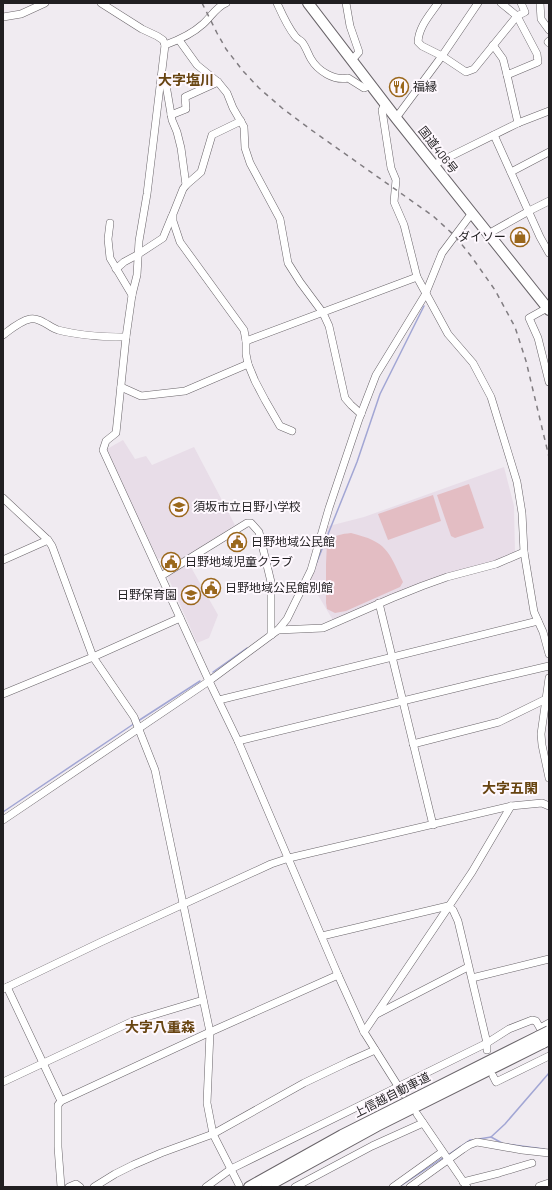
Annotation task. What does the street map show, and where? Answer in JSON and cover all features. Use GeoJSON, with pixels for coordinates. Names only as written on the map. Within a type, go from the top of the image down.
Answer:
{"type":"FeatureCollection","features":[{"type":"Feature","properties":{"kind":"highway","name":"国道406号"},"geometry":{"type":"LineString","coordinates":[[308,3],[385,104],[548,309]]}},
{"type":"Feature","properties":{"kind":"highway","name":"上信越自動車道"},"geometry":{"type":"LineString","coordinates":[[244,1186],[342,1135],[545,1037]]}},
{"type":"Feature","properties":{"kind":"highway","name":"上信越自動車道"},"geometry":{"type":"LineString","coordinates":[[266,1187],[352,1139],[545,1037]]}},
{"type":"Feature","properties":{"kind":"main road"},"geometry":{"type":"LineString","coordinates":[[540,1187],[549,1184]]}},
{"type":"Feature","properties":{"kind":"street"},"geometry":{"type":"LineString","coordinates":[[3,17],[21,14],[45,3]]}},
{"type":"Feature","properties":{"kind":"street"},"geometry":{"type":"LineString","coordinates":[[101,3],[142,29],[157,36],[163,40],[165,45],[147,194],[137,255],[137,275],[132,295],[126,337],[116,433],[106,441],[103,450],[238,741],[338,975],[364,1032],[401,1090]]}},
{"type":"Feature","properties":{"kind":"street"},"geometry":{"type":"LineString","coordinates":[[165,45],[179,40],[192,32],[203,24],[221,5],[226,3]]}},
{"type":"Feature","properties":{"kind":"street"},"geometry":{"type":"LineString","coordinates":[[277,3],[295,37],[302,43],[312,61],[320,70],[332,76],[343,79],[348,78],[364,88],[371,85]]}},
{"type":"Feature","properties":{"kind":"street"},"geometry":{"type":"LineString","coordinates":[[346,3],[350,26],[359,52],[352,60]]}},
{"type":"Feature","properties":{"kind":"street"},"geometry":{"type":"LineString","coordinates":[[438,3],[423,24],[418,36],[418,42],[422,46],[442,56],[466,72],[474,69],[517,16],[525,12],[521,3]]}},
{"type":"Feature","properties":{"kind":"street"},"geometry":{"type":"LineString","coordinates":[[396,118],[442,56],[478,3]]}},
{"type":"Feature","properties":{"kind":"street"},"geometry":{"type":"LineString","coordinates":[[501,3],[517,16],[537,54],[538,62],[507,74]]}},
{"type":"Feature","properties":{"kind":"street"},"geometry":{"type":"LineString","coordinates":[[540,3],[541,19],[549,30]]}},
{"type":"Feature","properties":{"kind":"street"},"geometry":{"type":"LineString","coordinates":[[179,40],[197,65],[218,82],[227,93],[233,108],[244,126],[244,138],[247,155],[280,219],[288,263],[323,313],[332,336],[346,398],[361,414]]}},
{"type":"Feature","properties":{"kind":"street"},"geometry":{"type":"LineString","coordinates":[[493,45],[503,59],[518,123]]}},
{"type":"Feature","properties":{"kind":"street"},"geometry":{"type":"LineString","coordinates":[[162,75],[167,86],[171,115],[181,148],[186,185]]}},
{"type":"Feature","properties":{"kind":"street"},"geometry":{"type":"LineString","coordinates":[[171,115],[186,109],[185,97],[218,82]]}},
{"type":"Feature","properties":{"kind":"street"},"geometry":{"type":"LineString","coordinates":[[385,104],[382,110],[391,168],[396,180],[394,202],[404,225],[417,277],[448,334],[473,362],[491,397],[517,482],[522,513],[524,552],[534,612],[543,632],[549,654]]}},
{"type":"Feature","properties":{"kind":"street"},"geometry":{"type":"LineString","coordinates":[[433,165],[518,123],[549,111]]}},
{"type":"Feature","properties":{"kind":"street"},"geometry":{"type":"LineString","coordinates":[[116,269],[124,262],[163,238],[183,189],[201,172],[212,135],[240,121]]}},
{"type":"Feature","properties":{"kind":"street"},"geometry":{"type":"LineString","coordinates":[[494,135],[540,237],[549,253]]}},
{"type":"Feature","properties":{"kind":"street"},"geometry":{"type":"LineString","coordinates":[[511,172],[549,152]]}},
{"type":"Feature","properties":{"kind":"street"},"geometry":{"type":"LineString","coordinates":[[488,234],[549,201]]}},
{"type":"Feature","properties":{"kind":"street"},"geometry":{"type":"LineString","coordinates":[[3,820],[137,725],[209,681],[274,632],[287,619],[311,570],[329,508],[376,375],[426,295],[442,253],[472,213]]}},
{"type":"Feature","properties":{"kind":"street"},"geometry":{"type":"LineString","coordinates":[[173,214],[173,221],[180,242],[244,330],[248,364],[265,400],[280,426],[292,431]]}},
{"type":"Feature","properties":{"kind":"street"},"geometry":{"type":"LineString","coordinates":[[110,223],[108,239],[110,258],[132,295]]}},
{"type":"Feature","properties":{"kind":"street"},"geometry":{"type":"LineString","coordinates":[[246,341],[417,277]]}},
{"type":"Feature","properties":{"kind":"street"},"geometry":{"type":"LineString","coordinates":[[548,309],[530,318],[538,338],[549,382]]}},
{"type":"Feature","properties":{"kind":"street"},"geometry":{"type":"LineString","coordinates":[[3,335],[21,323],[31,319],[40,320],[57,330],[98,337],[126,337]]}},
{"type":"Feature","properties":{"kind":"street"},"geometry":{"type":"LineString","coordinates":[[121,387],[141,396],[185,391],[248,364]]}},
{"type":"Feature","properties":{"kind":"street"},"geometry":{"type":"LineString","coordinates":[[3,498],[48,540],[56,556],[93,657],[124,702],[137,725],[155,770],[210,1032],[207,1103],[213,1134],[231,1169],[244,1186]]}},
{"type":"Feature","properties":{"kind":"street"},"geometry":{"type":"LineString","coordinates":[[161,576],[247,523],[251,523],[260,532],[271,582],[274,632]]}},
{"type":"Feature","properties":{"kind":"street"},"geometry":{"type":"LineString","coordinates":[[3,560],[48,540]]}},
{"type":"Feature","properties":{"kind":"street"},"geometry":{"type":"LineString","coordinates":[[274,632],[323,628],[379,603],[447,577],[496,564],[524,552]]}},
{"type":"Feature","properties":{"kind":"street"},"geometry":{"type":"LineString","coordinates":[[379,603],[433,825]]}},
{"type":"Feature","properties":{"kind":"street"},"geometry":{"type":"LineString","coordinates":[[3,694],[93,657],[180,618]]}},
{"type":"Feature","properties":{"kind":"street"},"geometry":{"type":"LineString","coordinates":[[219,700],[538,622]]}},
{"type":"Feature","properties":{"kind":"street"},"geometry":{"type":"LineString","coordinates":[[238,741],[549,666]]}},
{"type":"Feature","properties":{"kind":"street"},"geometry":{"type":"LineString","coordinates":[[549,678],[542,726],[542,745],[549,778]]}},
{"type":"Feature","properties":{"kind":"street"},"geometry":{"type":"LineString","coordinates":[[413,744],[499,722],[546,700]]}},
{"type":"Feature","properties":{"kind":"street"},"geometry":{"type":"LineString","coordinates":[[542,726],[549,722]]}},
{"type":"Feature","properties":{"kind":"street"},"geometry":{"type":"LineString","coordinates":[[61,1101],[5,988],[252,872],[289,858],[511,806],[542,803],[549,806]]}},
{"type":"Feature","properties":{"kind":"street"},"geometry":{"type":"LineString","coordinates":[[364,1032],[472,872],[511,806]]}},
{"type":"Feature","properties":{"kind":"street"},"geometry":{"type":"LineString","coordinates":[[322,936],[448,906]]}},
{"type":"Feature","properties":{"kind":"street"},"geometry":{"type":"LineString","coordinates":[[448,906],[453,910],[458,921],[487,1047]]}},
{"type":"Feature","properties":{"kind":"street"},"geometry":{"type":"LineString","coordinates":[[472,978],[549,959]]}},
{"type":"Feature","properties":{"kind":"street"},"geometry":{"type":"LineString","coordinates":[[375,1016],[468,967]]}},
{"type":"Feature","properties":{"kind":"street"},"geometry":{"type":"LineString","coordinates":[[61,1187],[58,1147],[58,1105],[61,1101],[338,975]]}},
{"type":"Feature","properties":{"kind":"street"},"geometry":{"type":"LineString","coordinates":[[3,1082],[133,1021],[203,1000]]}},
{"type":"Feature","properties":{"kind":"street"},"geometry":{"type":"LineString","coordinates":[[206,1187],[231,1169],[401,1090],[487,1047],[509,1029],[532,1020],[536,1022],[545,1037]]}},
{"type":"Feature","properties":{"kind":"street"},"geometry":{"type":"LineString","coordinates":[[545,1037],[549,1022]]}},
{"type":"Feature","properties":{"kind":"street"},"geometry":{"type":"LineString","coordinates":[[94,1187],[115,1174],[147,1159],[213,1134],[304,1083],[375,1050]]}},
{"type":"Feature","properties":{"kind":"street"},"geometry":{"type":"LineString","coordinates":[[493,1076],[496,1082],[549,1056]]}},
{"type":"Feature","properties":{"kind":"street"},"geometry":{"type":"LineString","coordinates":[[417,1114],[465,1184],[532,1163]]}},
{"type":"Feature","properties":{"kind":"street"},"geometry":{"type":"LineString","coordinates":[[295,1187],[372,1146],[422,1123]]}},
{"type":"Feature","properties":{"kind":"street"},"geometry":{"type":"LineString","coordinates":[[410,1187],[420,1184],[448,1159],[469,1145],[477,1142],[549,1153]]}},
{"type":"Feature","properties":{"kind":"street"},"geometry":{"type":"LineString","coordinates":[[393,1187],[442,1152]]}},
{"type":"Feature","properties":{"kind":"street"},"geometry":{"type":"LineString","coordinates":[[69,1187],[76,1184],[80,1187]]}},
{"type":"Feature","properties":{"kind":"shaded area","name":"須坂市立日野小学校"},"geometry":{"type":"Polygon","coordinates":[[[123,440],[135,459],[146,456],[152,465],[194,447],[235,525],[180,561],[175,553],[158,559],[107,449],[123,440]]]}},
{"type":"Feature","properties":{"kind":"shaded area"},"geometry":{"type":"Polygon","coordinates":[[[504,467],[514,506],[515,553],[334,622],[309,580],[325,527],[364,517],[504,467]]]}},
{"type":"Feature","properties":{"kind":"shaded area"},"geometry":{"type":"Polygon","coordinates":[[[469,484],[484,528],[455,538],[451,536],[437,495],[469,484]]]}},
{"type":"Feature","properties":{"kind":"shaded area"},"geometry":{"type":"Polygon","coordinates":[[[433,495],[441,521],[388,540],[378,514],[433,495]]]}},
{"type":"Feature","properties":{"kind":"shaded area"},"geometry":{"type":"Polygon","coordinates":[[[351,533],[372,540],[385,549],[394,562],[403,582],[400,587],[346,611],[335,613],[327,609],[326,603],[327,542],[335,536],[351,533]]]}},
{"type":"Feature","properties":{"kind":"shaded area","name":"日野保育園"},"geometry":{"type":"Polygon","coordinates":[[[188,562],[218,615],[209,638],[197,643],[167,575],[188,562]]]}},
{"type":"Feature","properties":{"kind":"waterway"},"geometry":{"type":"LineString","coordinates":[[316,564],[357,462],[380,394],[424,306]]}},
{"type":"Feature","properties":{"kind":"waterway"},"geometry":{"type":"LineString","coordinates":[[213,672],[247,648]]}},
{"type":"Feature","properties":{"kind":"waterway"},"geometry":{"type":"LineString","coordinates":[[138,721],[200,681]]}},
{"type":"Feature","properties":{"kind":"waterway"},"geometry":{"type":"LineString","coordinates":[[3,812],[135,723]]}},
{"type":"Feature","properties":{"kind":"waterway"},"geometry":{"type":"LineString","coordinates":[[491,1137],[505,1124],[549,1073]]}},
{"type":"Feature","properties":{"kind":"waterway"},"geometry":{"type":"LineString","coordinates":[[479,1139],[491,1137],[502,1143]]}},
{"type":"Feature","properties":{"kind":"waterway"},"geometry":{"type":"LineString","coordinates":[[448,1155],[470,1140],[474,1140]]}},
{"type":"Feature","properties":{"kind":"waterway"},"geometry":{"type":"LineString","coordinates":[[506,1144],[544,1149]]}},
{"type":"Feature","properties":{"kind":"waterway"},"geometry":{"type":"LineString","coordinates":[[399,1187],[444,1157]]}},
{"type":"Feature","properties":{"kind":"railway"},"geometry":{"type":"LineString","coordinates":[[202,3],[226,49],[243,71],[259,88],[310,129],[433,216],[455,236],[471,256],[495,290],[515,327],[526,361],[549,457]]}},
{"type":"Feature","properties":{"kind":"place","name":"福縁"},"geometry":{"type":"Point","coordinates":[399,87]}},
{"type":"Feature","properties":{"kind":"place","name":"ダイソー"},"geometry":{"type":"Point","coordinates":[520,237]}},
{"type":"Feature","properties":{"kind":"place","name":"須坂市立日野小学校"},"geometry":{"type":"Point","coordinates":[179,507]}},
{"type":"Feature","properties":{"kind":"place","name":"日野地域公民館"},"geometry":{"type":"Point","coordinates":[237,542]}},
{"type":"Feature","properties":{"kind":"place","name":"日野地域児童クラブ"},"geometry":{"type":"Point","coordinates":[171,562]}},
{"type":"Feature","properties":{"kind":"place","name":"日野地域公民館別館"},"geometry":{"type":"Point","coordinates":[211,588]}},
{"type":"Feature","properties":{"kind":"place","name":"日野保育園"},"geometry":{"type":"Point","coordinates":[191,595]}},
{"type":"Feature","properties":{"kind":"district","name":"大字塩川"},"geometry":{"type":"Point","coordinates":[186,80]}},
{"type":"Feature","properties":{"kind":"district","name":"大字五閑"},"geometry":{"type":"Point","coordinates":[510,788]}},
{"type":"Feature","properties":{"kind":"district","name":"大字八重森"},"geometry":{"type":"Point","coordinates":[160,1027]}}]}
